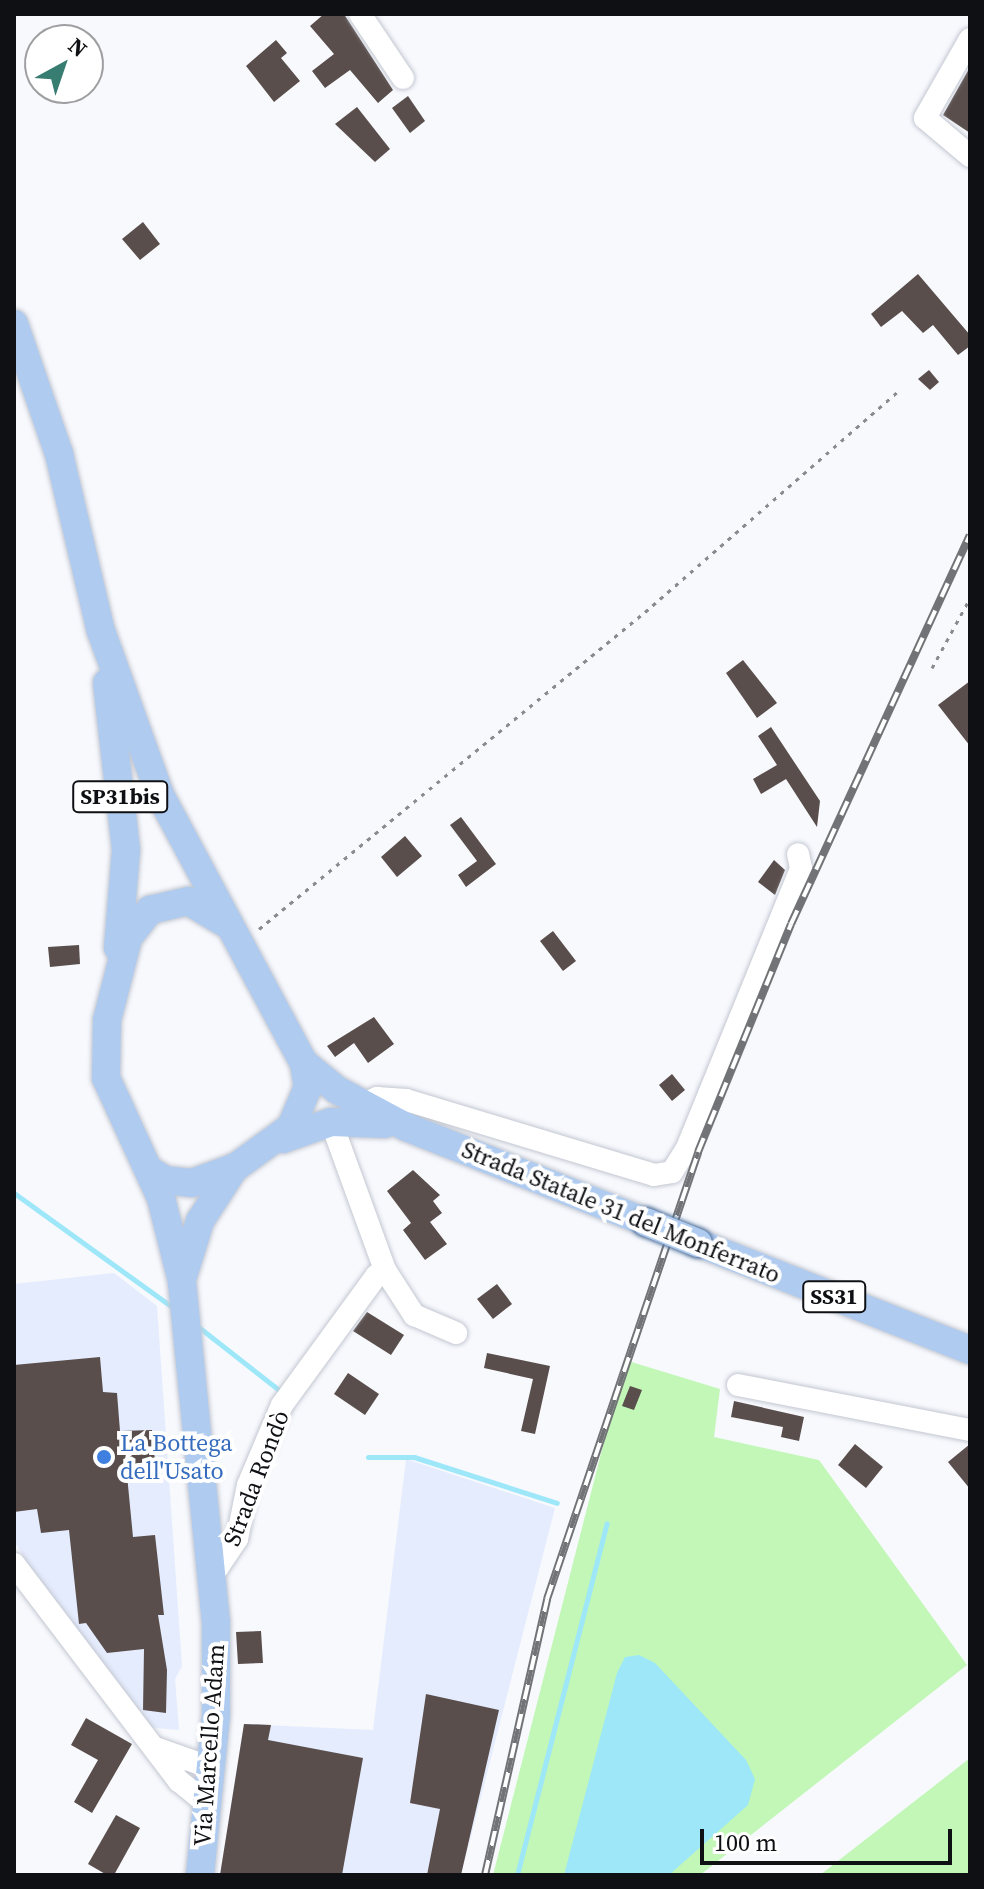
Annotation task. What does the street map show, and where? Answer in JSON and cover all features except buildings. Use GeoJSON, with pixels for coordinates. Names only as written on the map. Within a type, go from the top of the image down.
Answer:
{"type":"FeatureCollection","features":[{"type":"Feature","properties":{"kind":"main road","name":"SP31bis"},"geometry":{"type":"LineString","coordinates":[[14,324],[59,454],[101,631],[160,795],[231,935]]}},
{"type":"Feature","properties":{"kind":"main road","name":"SP31bis"},"geometry":{"type":"LineString","coordinates":[[101,631],[126,850],[119,963]]}},
{"type":"Feature","properties":{"kind":"main road"},"geometry":{"type":"LineString","coordinates":[[160,905],[203,905],[231,935],[304,1063],[304,1102],[275,1143],[236,1167],[192,1183],[165,1180],[149,1170],[106,1078],[107,1020],[119,963],[138,920],[160,905]]}},
{"type":"Feature","properties":{"kind":"main road","name":"Strada Statale 31 del Monferrato"},"geometry":{"type":"LineString","coordinates":[[304,1063],[345,1115]]}},
{"type":"Feature","properties":{"kind":"main road","name":"Strada Statale 31 del Monferrato"},"geometry":{"type":"LineString","coordinates":[[275,1143],[345,1115],[406,1127],[970,1350]]}},
{"type":"Feature","properties":{"kind":"main road","name":"Via Marcello Adam"},"geometry":{"type":"LineString","coordinates":[[183,1288],[200,1221],[236,1167]]}},
{"type":"Feature","properties":{"kind":"main road","name":"Via Marcello Adam"},"geometry":{"type":"LineString","coordinates":[[149,1170],[183,1288],[216,1623],[212,1768],[200,1875]]}},
{"type":"Feature","properties":{"kind":"street"},"geometry":{"type":"LineString","coordinates":[[360,14],[403,78]]}},
{"type":"Feature","properties":{"kind":"street"},"geometry":{"type":"LineString","coordinates":[[970,39],[925,118],[970,156]]}},
{"type":"Feature","properties":{"kind":"street"},"geometry":{"type":"LineString","coordinates":[[456,1333],[414,1315],[385,1270],[345,1115],[377,1098],[406,1100],[654,1175],[672,1172],[687,1148],[801,868],[798,854]]}},
{"type":"Feature","properties":{"kind":"street","name":"Strada Rondò"},"geometry":{"type":"LineString","coordinates":[[211,1570],[218,1567],[237,1539],[248,1485],[288,1396],[385,1270]]}},
{"type":"Feature","properties":{"kind":"street"},"geometry":{"type":"LineString","coordinates":[[738,1385],[970,1430]]}},
{"type":"Feature","properties":{"kind":"street"},"geometry":{"type":"LineString","coordinates":[[14,1564],[179,1781],[209,1805]]}},
{"type":"Feature","properties":{"kind":"street"},"geometry":{"type":"LineString","coordinates":[[154,1747],[212,1768]]}},
{"type":"Feature","properties":{"kind":"path"},"geometry":{"type":"LineString","coordinates":[[231,935],[645,612],[897,392]]}},
{"type":"Feature","properties":{"kind":"path"},"geometry":{"type":"LineString","coordinates":[[932,668],[970,598]]}},
{"type":"Feature","properties":{"kind":"shaded area"},"geometry":{"type":"Polygon","coordinates":[[[114,1273],[157,1306],[182,1666],[175,1679],[179,1730],[144,1727],[102,1685],[14,1541],[14,1284],[114,1273]]]}},
{"type":"Feature","properties":{"kind":"shaded area"},"geometry":{"type":"Polygon","coordinates":[[[406,1459],[555,1508],[461,1875],[220,1875],[244,1724],[373,1730],[406,1459]]]}},
{"type":"Feature","properties":{"kind":"green space"},"geometry":{"type":"Polygon","coordinates":[[[625,1360],[720,1389],[714,1437],[819,1460],[967,1665],[700,1875],[493,1875],[625,1360]]]}},
{"type":"Feature","properties":{"kind":"green space"},"geometry":{"type":"Polygon","coordinates":[[[970,1758],[970,1875],[820,1875],[970,1758]]]}},
{"type":"Feature","properties":{"kind":"water"},"geometry":{"type":"Polygon","coordinates":[[[639,1655],[655,1663],[746,1760],[755,1779],[748,1805],[669,1875],[564,1875],[617,1673],[625,1657],[639,1655]]]}},
{"type":"Feature","properties":{"kind":"waterway"},"geometry":{"type":"LineString","coordinates":[[14,1193],[175,1309]]}},
{"type":"Feature","properties":{"kind":"waterway"},"geometry":{"type":"LineString","coordinates":[[196,1325],[279,1390]]}},
{"type":"Feature","properties":{"kind":"waterway"},"geometry":{"type":"LineString","coordinates":[[368,1457],[414,1457],[557,1503]]}},
{"type":"Feature","properties":{"kind":"waterway"},"geometry":{"type":"LineString","coordinates":[[517,1875],[607,1523]]}},
{"type":"Feature","properties":{"kind":"railway"},"geometry":{"type":"LineString","coordinates":[[485,1875],[547,1599],[698,1152],[791,924],[970,535]]}},
{"type":"Feature","properties":{"kind":"place","name":"La Bottega dell'Usato"},"geometry":{"type":"Point","coordinates":[104,1457]}}]}
